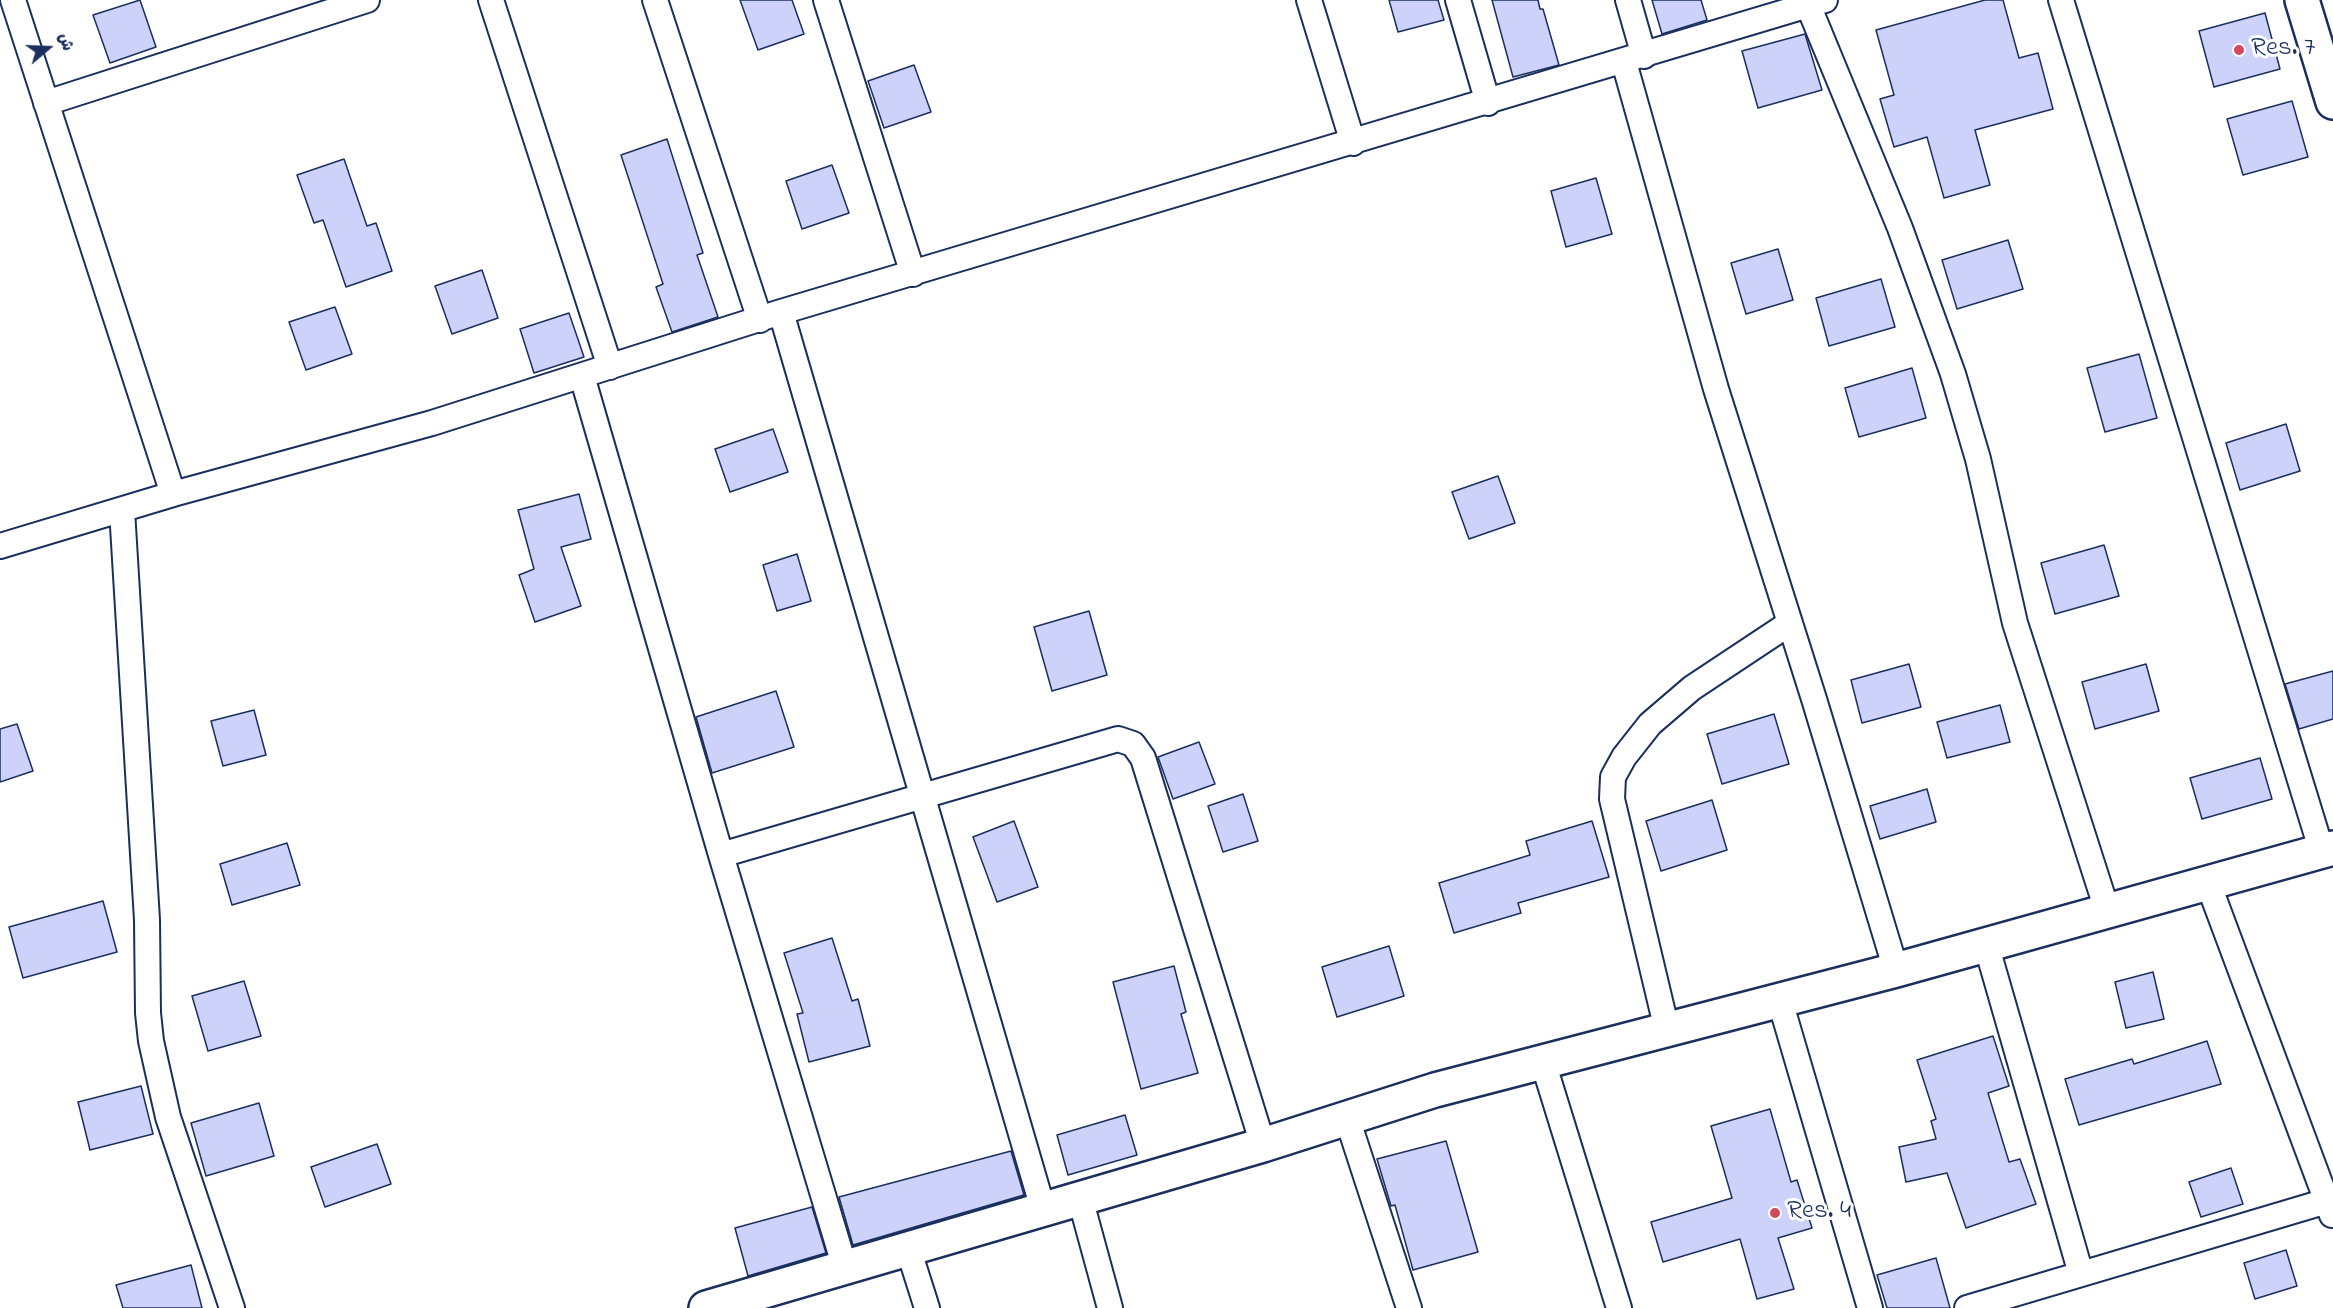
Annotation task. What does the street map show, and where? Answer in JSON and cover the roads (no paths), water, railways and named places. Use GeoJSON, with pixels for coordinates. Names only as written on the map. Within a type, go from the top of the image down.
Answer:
{"type":"FeatureCollection","features":[{"type":"Feature","properties":{"kind":"main road"},"geometry":{"type":"LineString","coordinates":[[2302,0],[2333,102]]}},
{"type":"Feature","properties":{"kind":"main road"},"geometry":{"type":"LineString","coordinates":[[706,1308],[1263,1144],[1435,1090],[1896,970],[2327,850]]}},
{"type":"Feature","properties":{"kind":"street"},"geometry":{"type":"LineString","coordinates":[[13,0],[173,495]]}},
{"type":"Feature","properties":{"kind":"street"},"geometry":{"type":"LineString","coordinates":[[46,103],[367,0]]}},
{"type":"Feature","properties":{"kind":"street"},"geometry":{"type":"LineString","coordinates":[[491,0],[610,367]]}},
{"type":"Feature","properties":{"kind":"street"},"geometry":{"type":"LineString","coordinates":[[655,0],[771,316],[922,796],[1043,1209]]}},
{"type":"Feature","properties":{"kind":"street"},"geometry":{"type":"LineString","coordinates":[[826,0],[913,274]]}},
{"type":"Feature","properties":{"kind":"street"},"geometry":{"type":"LineString","coordinates":[[1309,0],[1353,143]]}},
{"type":"Feature","properties":{"kind":"street"},"geometry":{"type":"LineString","coordinates":[[1458,0],[1488,103]]}},
{"type":"Feature","properties":{"kind":"street"},"geometry":{"type":"LineString","coordinates":[[1628,0],[1634,59],[1716,389],[1896,970]]}},
{"type":"Feature","properties":{"kind":"street"},"geometry":{"type":"LineString","coordinates":[[2061,0],[2327,850]]}},
{"type":"Feature","properties":{"kind":"street"},"geometry":{"type":"LineString","coordinates":[[0,546],[432,423],[771,316],[1488,103],[1813,2],[1900,228],[1953,374],[1978,459],[2015,623],[2107,910]]}},
{"type":"Feature","properties":{"kind":"street"},"geometry":{"type":"LineString","coordinates":[[582,376],[721,855],[845,1268]]}},
{"type":"Feature","properties":{"kind":"street"},"geometry":{"type":"LineString","coordinates":[[123,510],[146,909],[148,1013],[151,1041],[168,1117],[232,1308]]}},
{"type":"Feature","properties":{"kind":"street"},"geometry":{"type":"LineString","coordinates":[[1667,1030],[1612,799],[1613,777],[1624,757],[1650,724],[1692,688],[1790,623]]}},
{"type":"Feature","properties":{"kind":"street"},"geometry":{"type":"LineString","coordinates":[[721,855],[1118,739],[1133,744],[1143,758],[1263,1144]]}},
{"type":"Feature","properties":{"kind":"street"},"geometry":{"type":"LineString","coordinates":[[1967,1308],[2081,1274],[2330,1209],[2208,883]]}},
{"type":"Feature","properties":{"kind":"street"},"geometry":{"type":"LineString","coordinates":[[1986,944],[2081,1274]]}},
{"type":"Feature","properties":{"kind":"street"},"geometry":{"type":"LineString","coordinates":[[1780,1001],[1870,1308]]}},
{"type":"Feature","properties":{"kind":"street"},"geometry":{"type":"LineString","coordinates":[[1543,1062],[1619,1308]]}},
{"type":"Feature","properties":{"kind":"street"},"geometry":{"type":"LineString","coordinates":[[1347,1118],[1409,1308]]}},
{"type":"Feature","properties":{"kind":"street"},"geometry":{"type":"LineString","coordinates":[[1080,1198],[1110,1308]]}},
{"type":"Feature","properties":{"kind":"street"},"geometry":{"type":"LineString","coordinates":[[908,1248],[927,1308]]}},
{"type":"Feature","properties":{"kind":"place","name":"Res. 7"},"geometry":{"type":"Point","coordinates":[2239,50]}},
{"type":"Feature","properties":{"kind":"place","name":"Res. 4"},"geometry":{"type":"Point","coordinates":[1775,1213]}}]}
